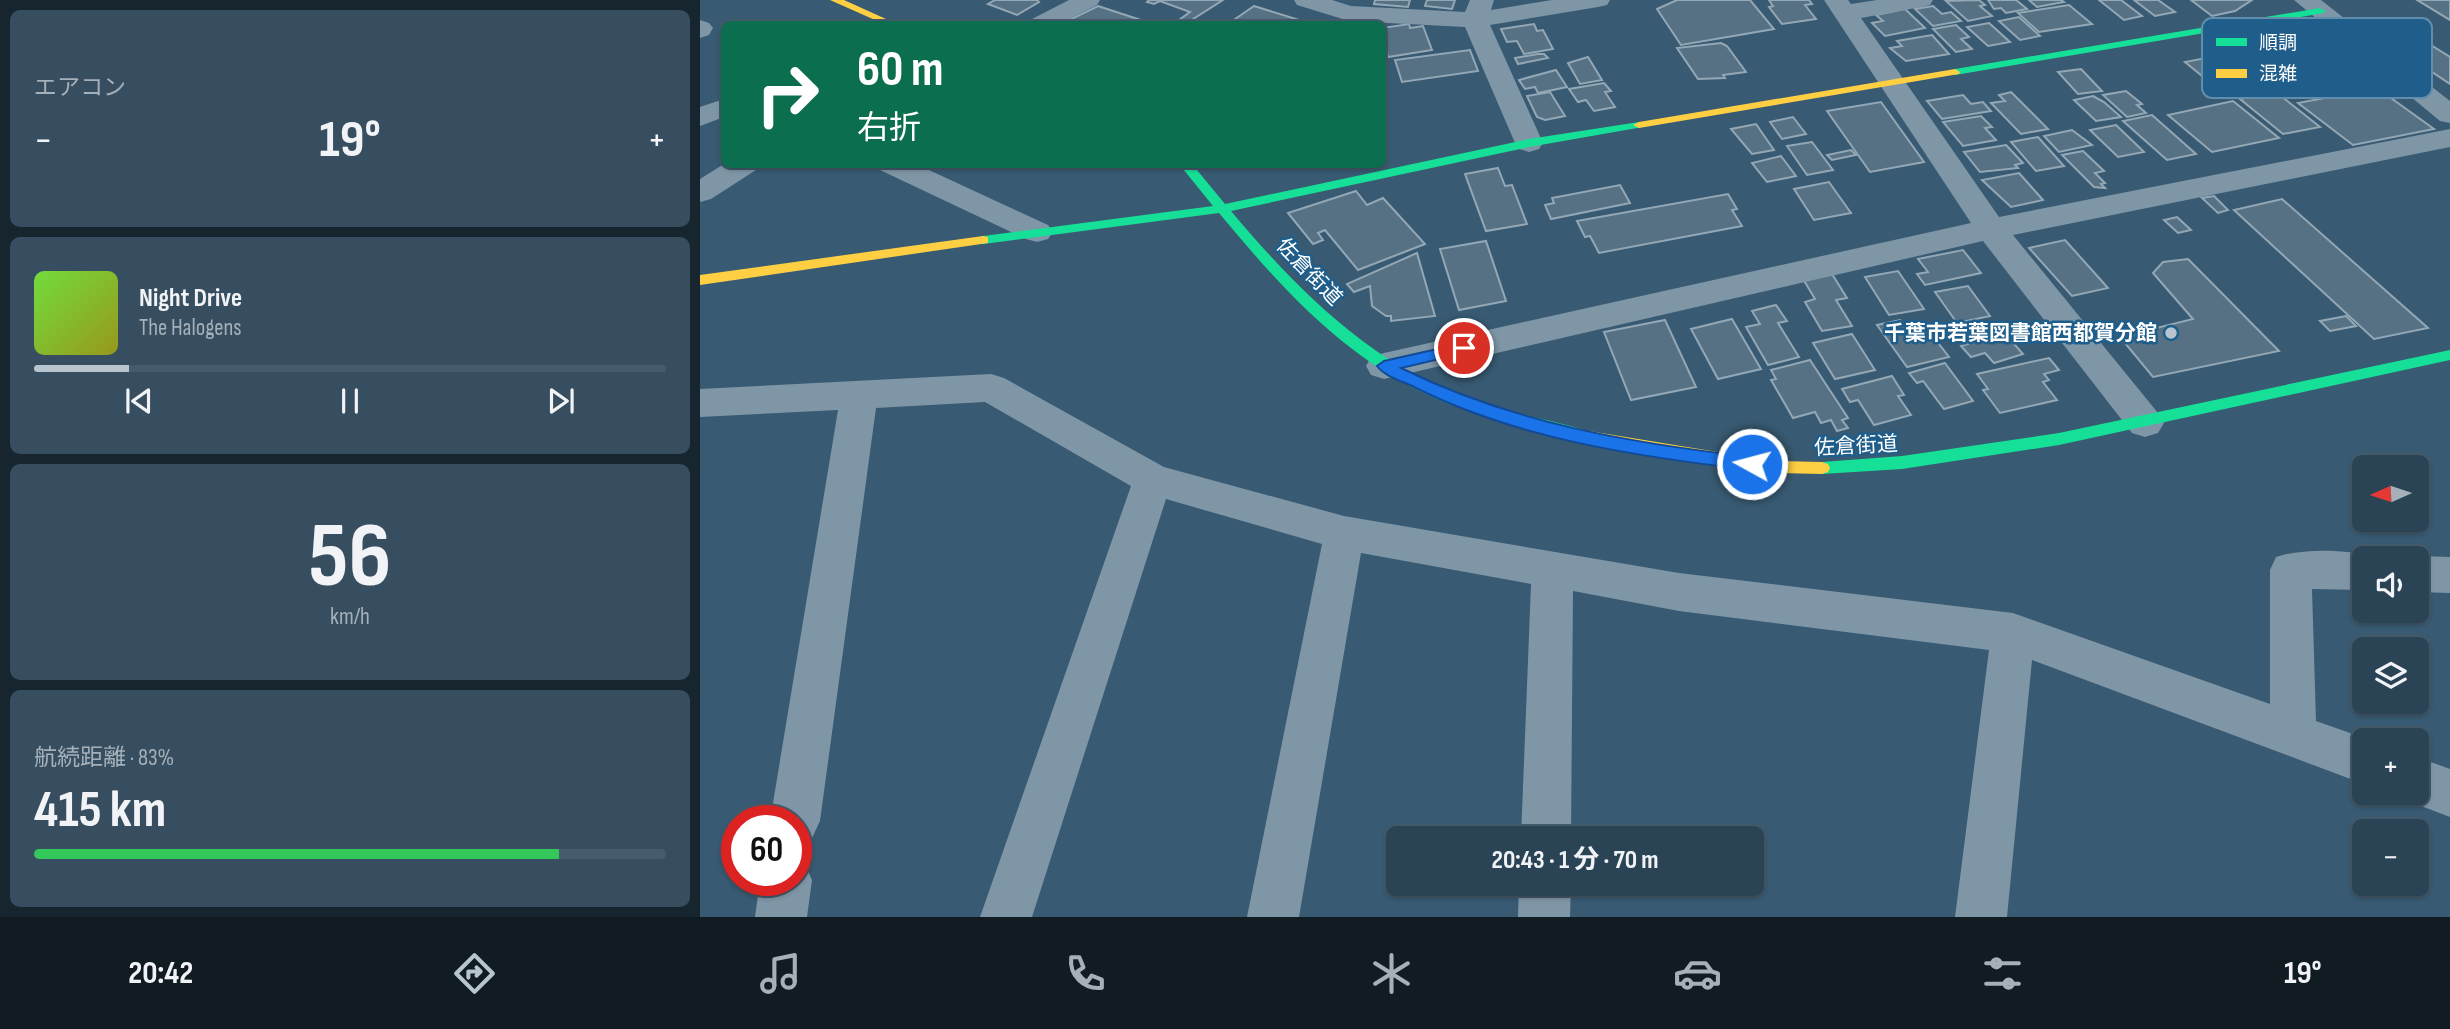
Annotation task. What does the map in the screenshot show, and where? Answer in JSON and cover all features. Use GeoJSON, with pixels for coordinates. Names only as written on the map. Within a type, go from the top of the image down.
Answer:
{"type":"FeatureCollection","features":[{"type":"Feature","properties":{"kind":"street"},"geometry":{"type":"LineString","coordinates":[[835,0],[885,21]]}},
{"type":"Feature","properties":{"kind":"street"},"geometry":{"type":"LineString","coordinates":[[1047,21],[1088,0]]}},
{"type":"Feature","properties":{"kind":"street"},"geometry":{"type":"LineString","coordinates":[[1306,0],[1349,13],[1479,10],[1598,0]]}},
{"type":"Feature","properties":{"kind":"street"},"geometry":{"type":"LineString","coordinates":[[1921,0],[1840,7],[1991,229],[2145,423]]}},
{"type":"Feature","properties":{"kind":"street"},"geometry":{"type":"LineString","coordinates":[[2247,18],[2313,6],[2328,18]]}},
{"type":"Feature","properties":{"kind":"street"},"geometry":{"type":"LineString","coordinates":[[1479,10],[1529,143]]}},
{"type":"Feature","properties":{"kind":"street"},"geometry":{"type":"LineString","coordinates":[[700,280],[1037,232],[1222,209],[1529,143],[1891,83],[2202,26]]}},
{"type":"Feature","properties":{"kind":"street"},"geometry":{"type":"LineString","coordinates":[[2429,98],[2450,115]]}},
{"type":"Feature","properties":{"kind":"street"},"geometry":{"type":"LineString","coordinates":[[700,118],[721,108]]}},
{"type":"Feature","properties":{"kind":"street"},"geometry":{"type":"LineString","coordinates":[[1384,366],[1991,229],[2450,138]]}},
{"type":"Feature","properties":{"kind":"street"},"geometry":{"type":"LineString","coordinates":[[700,192],[739,168]]}},
{"type":"Feature","properties":{"kind":"street"},"geometry":{"type":"LineString","coordinates":[[899,168],[1037,232]]}},
{"type":"Feature","properties":{"kind":"street","name":"佐倉街道"},"geometry":{"type":"LineString","coordinates":[[1188,168],[1312,310],[1384,366],[1450,399],[1529,423],[1655,452],[1801,469],[1929,463],[2145,423],[2403,363],[2450,355]]}},
{"type":"Feature","properties":{"kind":"street"},"geometry":{"type":"LineString","coordinates":[[700,403],[991,388],[1153,480],[1344,533],[1679,592],[2012,633],[2352,757]]}},
{"type":"Feature","properties":{"kind":"street"},"geometry":{"type":"LineString","coordinates":[[797,805],[859,396]]}},
{"type":"Feature","properties":{"kind":"street"},"geometry":{"type":"LineString","coordinates":[[1006,917],[1153,480]]}},
{"type":"Feature","properties":{"kind":"street"},"geometry":{"type":"LineString","coordinates":[[1273,917],[1344,533]]}},
{"type":"Feature","properties":{"kind":"street"},"geometry":{"type":"LineString","coordinates":[[1546,826],[1552,569]]}},
{"type":"Feature","properties":{"kind":"street"},"geometry":{"type":"LineString","coordinates":[[2293,735],[2291,570],[2352,572]]}},
{"type":"Feature","properties":{"kind":"street"},"geometry":{"type":"LineString","coordinates":[[2429,574],[2450,575]]}},
{"type":"Feature","properties":{"kind":"street"},"geometry":{"type":"LineString","coordinates":[[1981,917],[2012,633]]}},
{"type":"Feature","properties":{"kind":"street"},"geometry":{"type":"LineString","coordinates":[[2429,785],[2450,793]]}},
{"type":"Feature","properties":{"kind":"street"},"geometry":{"type":"LineString","coordinates":[[781,917],[784,896]]}},
{"type":"Feature","properties":{"kind":"street"},"geometry":{"type":"LineString","coordinates":[[1545,896],[1545,917]]}},
{"type":"Feature","properties":{"kind":"building"},"geometry":{"type":"Polygon","coordinates":[[[995,0],[1039,2],[1017,15],[988,4],[995,0]]]}},
{"type":"Feature","properties":{"kind":"building"},"geometry":{"type":"Polygon","coordinates":[[[1149,0],[1223,0],[1190,21],[1179,20],[1190,12],[1160,1],[1154,4],[1147,2],[1149,0]]]}},
{"type":"Feature","properties":{"kind":"building"},"geometry":{"type":"Polygon","coordinates":[[[1375,0],[1410,0],[1408,7],[1374,4],[1375,0]]]}},
{"type":"Feature","properties":{"kind":"building"},"geometry":{"type":"Polygon","coordinates":[[[1427,0],[1455,0],[1452,9],[1425,6],[1427,0]]]}},
{"type":"Feature","properties":{"kind":"building"},"geometry":{"type":"Polygon","coordinates":[[[1677,0],[1750,0],[1774,29],[1681,45],[1657,9],[1677,0]]]}},
{"type":"Feature","properties":{"kind":"building"},"geometry":{"type":"Polygon","coordinates":[[[1769,0],[1809,0],[1812,4],[1805,5],[1816,19],[1782,24],[1769,7],[1773,6],[1769,0]]]}},
{"type":"Feature","properties":{"kind":"building"},"geometry":{"type":"Polygon","coordinates":[[[1979,0],[1985,5],[1980,6],[1992,16],[1968,21],[1946,1],[1979,0]]]}},
{"type":"Feature","properties":{"kind":"building"},"geometry":{"type":"Polygon","coordinates":[[[1988,0],[2016,0],[2027,9],[2006,13],[2001,8],[1994,9],[1988,0]]]}},
{"type":"Feature","properties":{"kind":"building"},"geometry":{"type":"Polygon","coordinates":[[[2029,0],[2061,0],[2064,2],[2037,7],[2029,0]]]}},
{"type":"Feature","properties":{"kind":"building"},"geometry":{"type":"Polygon","coordinates":[[[2099,0],[2121,0],[2142,16],[2124,20],[2099,0]]]}},
{"type":"Feature","properties":{"kind":"building"},"geometry":{"type":"Polygon","coordinates":[[[2134,0],[2158,0],[2175,12],[2155,16],[2134,0]]]}},
{"type":"Feature","properties":{"kind":"building"},"geometry":{"type":"Polygon","coordinates":[[[2191,0],[2252,0],[2235,11],[2212,16],[2191,0]]]}},
{"type":"Feature","properties":{"kind":"building"},"geometry":{"type":"Polygon","coordinates":[[[2417,0],[2450,0],[2450,20],[2417,0]]]}},
{"type":"Feature","properties":{"kind":"building"},"geometry":{"type":"Polygon","coordinates":[[[2069,5],[2092,24],[2039,32],[2018,13],[2069,5]]]}},
{"type":"Feature","properties":{"kind":"building"},"geometry":{"type":"Polygon","coordinates":[[[1098,6],[1144,21],[1067,21],[1098,6]]]}},
{"type":"Feature","properties":{"kind":"building"},"geometry":{"type":"Polygon","coordinates":[[[1254,6],[1302,21],[1232,21],[1254,6]]]}},
{"type":"Feature","properties":{"kind":"building"},"geometry":{"type":"Polygon","coordinates":[[[1933,6],[1942,14],[1951,12],[1961,21],[1933,26],[1915,9],[1933,6]]]}},
{"type":"Feature","properties":{"kind":"building"},"geometry":{"type":"Polygon","coordinates":[[[1905,9],[1925,28],[1885,36],[1872,23],[1883,21],[1876,15],[1905,9]]]}},
{"type":"Feature","properties":{"kind":"building"},"geometry":{"type":"Polygon","coordinates":[[[2019,17],[2040,36],[2020,40],[1999,21],[2019,17]]]}},
{"type":"Feature","properties":{"kind":"building"},"geometry":{"type":"Polygon","coordinates":[[[1989,23],[2010,42],[1988,46],[1967,27],[1989,23]]]}},
{"type":"Feature","properties":{"kind":"building"},"geometry":{"type":"Polygon","coordinates":[[[1409,24],[1410,28],[1423,26],[1432,50],[1388,57],[1386,27],[1409,24]]]}},
{"type":"Feature","properties":{"kind":"building"},"geometry":{"type":"Polygon","coordinates":[[[1534,24],[1537,31],[1543,30],[1553,49],[1524,54],[1517,41],[1507,42],[1501,29],[1534,24]]]}},
{"type":"Feature","properties":{"kind":"building"},"geometry":{"type":"Polygon","coordinates":[[[1956,25],[1969,37],[1961,39],[1972,49],[1956,52],[1933,29],[1956,25]]]}},
{"type":"Feature","properties":{"kind":"building"},"geometry":{"type":"Polygon","coordinates":[[[1932,35],[1949,54],[1906,61],[1890,48],[1902,46],[1897,41],[1932,35]]]}},
{"type":"Feature","properties":{"kind":"building"},"geometry":{"type":"Polygon","coordinates":[[[1721,43],[1727,46],[1746,72],[1723,75],[1725,78],[1698,79],[1677,48],[1721,43]]]}},
{"type":"Feature","properties":{"kind":"building"},"geometry":{"type":"Polygon","coordinates":[[[2432,46],[2450,57],[2450,84],[2432,72],[2432,46]]]}},
{"type":"Feature","properties":{"kind":"building"},"geometry":{"type":"Polygon","coordinates":[[[1470,50],[1478,71],[1402,82],[1395,60],[1470,50]]]}},
{"type":"Feature","properties":{"kind":"building"},"geometry":{"type":"Polygon","coordinates":[[[1544,54],[1548,58],[1518,64],[1515,58],[1544,54]]]}},
{"type":"Feature","properties":{"kind":"building"},"geometry":{"type":"Polygon","coordinates":[[[1588,57],[1602,80],[1580,84],[1568,63],[1588,57]]]}},
{"type":"Feature","properties":{"kind":"building"},"geometry":{"type":"Polygon","coordinates":[[[2202,59],[2202,76],[2185,62],[2202,59]]]}},
{"type":"Feature","properties":{"kind":"building"},"geometry":{"type":"Polygon","coordinates":[[[2081,69],[2102,91],[2078,94],[2058,72],[2081,69]]]}},
{"type":"Feature","properties":{"kind":"building"},"geometry":{"type":"Polygon","coordinates":[[[1556,70],[1567,87],[1538,93],[1535,87],[1525,89],[1519,80],[1556,70]]]}},
{"type":"Feature","properties":{"kind":"building"},"geometry":{"type":"Polygon","coordinates":[[[1604,83],[1611,91],[1605,92],[1615,107],[1594,111],[1586,100],[1578,102],[1569,89],[1604,83]]]}},
{"type":"Feature","properties":{"kind":"building"},"geometry":{"type":"Polygon","coordinates":[[[2126,91],[2142,104],[2137,105],[2146,113],[2127,117],[2103,95],[2126,91]]]}},
{"type":"Feature","properties":{"kind":"building"},"geometry":{"type":"Polygon","coordinates":[[[1550,92],[1565,116],[1545,120],[1537,117],[1527,96],[1550,92]]]}},
{"type":"Feature","properties":{"kind":"building"},"geometry":{"type":"Polygon","coordinates":[[[2011,92],[2048,129],[2021,134],[1991,103],[2005,101],[1999,95],[2011,92]]]}},
{"type":"Feature","properties":{"kind":"building"},"geometry":{"type":"Polygon","coordinates":[[[1963,95],[1971,104],[1983,102],[1991,111],[1942,119],[1927,101],[1963,95]]]}},
{"type":"Feature","properties":{"kind":"building"},"geometry":{"type":"Polygon","coordinates":[[[2093,96],[2121,117],[2096,121],[2074,100],[2093,96]]]}},
{"type":"Feature","properties":{"kind":"building"},"geometry":{"type":"Polygon","coordinates":[[[2284,98],[2320,127],[2283,134],[2240,99],[2284,98]]]}},
{"type":"Feature","properties":{"kind":"building"},"geometry":{"type":"Polygon","coordinates":[[[2324,98],[2391,98],[2434,129],[2353,145],[2298,103],[2324,98]]]}},
{"type":"Feature","properties":{"kind":"building"},"geometry":{"type":"Polygon","coordinates":[[[2233,101],[2279,138],[2212,152],[2168,115],[2233,101]]]}},
{"type":"Feature","properties":{"kind":"building"},"geometry":{"type":"Polygon","coordinates":[[[1881,102],[1924,162],[1870,172],[1827,111],[1881,102]]]}},
{"type":"Feature","properties":{"kind":"building"},"geometry":{"type":"Polygon","coordinates":[[[2152,115],[2196,154],[2167,160],[2123,121],[2152,115]]]}},
{"type":"Feature","properties":{"kind":"building"},"geometry":{"type":"Polygon","coordinates":[[[1981,116],[1992,127],[1985,128],[1996,140],[1963,146],[1943,122],[1981,116]]]}},
{"type":"Feature","properties":{"kind":"building"},"geometry":{"type":"Polygon","coordinates":[[[1793,117],[1806,134],[1782,139],[1770,122],[1793,117]]]}},
{"type":"Feature","properties":{"kind":"building"},"geometry":{"type":"Polygon","coordinates":[[[1756,124],[1774,150],[1752,154],[1731,129],[1756,124]]]}},
{"type":"Feature","properties":{"kind":"building"},"geometry":{"type":"Polygon","coordinates":[[[2116,125],[2144,152],[2118,157],[2090,130],[2116,125]]]}},
{"type":"Feature","properties":{"kind":"building"},"geometry":{"type":"Polygon","coordinates":[[[2072,130],[2092,145],[2059,152],[2044,136],[2072,130]]]}},
{"type":"Feature","properties":{"kind":"building"},"geometry":{"type":"Polygon","coordinates":[[[2038,137],[2064,166],[2036,171],[2011,142],[2038,137]]]}},
{"type":"Feature","properties":{"kind":"building"},"geometry":{"type":"Polygon","coordinates":[[[1812,142],[1833,170],[1807,175],[1787,146],[1812,142]]]}},
{"type":"Feature","properties":{"kind":"building"},"geometry":{"type":"Polygon","coordinates":[[[2006,145],[2023,163],[2015,165],[2018,168],[1980,172],[1964,152],[2006,145]]]}},
{"type":"Feature","properties":{"kind":"building"},"geometry":{"type":"Polygon","coordinates":[[[1851,150],[1856,155],[1832,160],[1827,155],[1851,150]]]}},
{"type":"Feature","properties":{"kind":"building"},"geometry":{"type":"Polygon","coordinates":[[[2083,151],[2104,171],[2095,173],[2105,183],[2101,184],[2105,188],[2094,187],[2062,155],[2083,151]]]}},
{"type":"Feature","properties":{"kind":"building"},"geometry":{"type":"Polygon","coordinates":[[[1781,156],[1796,176],[1767,182],[1752,163],[1781,156]]]}},
{"type":"Feature","properties":{"kind":"building"},"geometry":{"type":"Polygon","coordinates":[[[1498,168],[1505,186],[1512,185],[1527,224],[1486,231],[1465,174],[1498,168]]]}},
{"type":"Feature","properties":{"kind":"building"},"geometry":{"type":"Polygon","coordinates":[[[2019,173],[2043,200],[2011,207],[1982,180],[2019,173]]]}},
{"type":"Feature","properties":{"kind":"building"},"geometry":{"type":"Polygon","coordinates":[[[1829,182],[1851,213],[1814,220],[1794,189],[1829,182]]]}},
{"type":"Feature","properties":{"kind":"building"},"geometry":{"type":"Polygon","coordinates":[[[1620,185],[1630,203],[1551,219],[1545,205],[1554,203],[1552,198],[1620,185]]]}},
{"type":"Feature","properties":{"kind":"building"},"geometry":{"type":"Polygon","coordinates":[[[1356,191],[1367,205],[1383,198],[1425,244],[1358,270],[1325,230],[1318,233],[1323,240],[1313,244],[1288,213],[1356,191]]]}},
{"type":"Feature","properties":{"kind":"building"},"geometry":{"type":"Polygon","coordinates":[[[1728,194],[1737,209],[1732,210],[1742,226],[1599,253],[1590,236],[1585,237],[1577,221],[1728,194]]]}},
{"type":"Feature","properties":{"kind":"building"},"geometry":{"type":"Polygon","coordinates":[[[2214,196],[2228,210],[2218,213],[2202,198],[2214,196]]]}},
{"type":"Feature","properties":{"kind":"building"},"geometry":{"type":"Polygon","coordinates":[[[2282,199],[2428,328],[2374,339],[2234,210],[2282,199]]]}},
{"type":"Feature","properties":{"kind":"building"},"geometry":{"type":"Polygon","coordinates":[[[2177,217],[2191,230],[2178,233],[2164,220],[2177,217]]]}},
{"type":"Feature","properties":{"kind":"building"},"geometry":{"type":"Polygon","coordinates":[[[2065,240],[2108,288],[2072,296],[2029,248],[2065,240]]]}},
{"type":"Feature","properties":{"kind":"building"},"geometry":{"type":"Polygon","coordinates":[[[1486,241],[1506,301],[1459,310],[1440,249],[1486,241]]]}},
{"type":"Feature","properties":{"kind":"building"},"geometry":{"type":"Polygon","coordinates":[[[1963,250],[1981,273],[1925,285],[1917,274],[1928,272],[1918,259],[1963,250]]]}},
{"type":"Feature","properties":{"kind":"building"},"geometry":{"type":"Polygon","coordinates":[[[1417,253],[1435,316],[1391,321],[1391,316],[1386,316],[1372,306],[1370,286],[1354,292],[1347,284],[1417,253]]]}},
{"type":"Feature","properties":{"kind":"building"},"geometry":{"type":"Polygon","coordinates":[[[2188,259],[2279,351],[2153,377],[2120,337],[2193,319],[2153,273],[2163,262],[2188,259]]]}},
{"type":"Feature","properties":{"kind":"building"},"geometry":{"type":"Polygon","coordinates":[[[1898,271],[1924,309],[1889,315],[1865,277],[1898,271]]]}},
{"type":"Feature","properties":{"kind":"building"},"geometry":{"type":"Polygon","coordinates":[[[1832,274],[1847,298],[1836,300],[1852,326],[1822,331],[1805,302],[1815,299],[1803,279],[1832,274]]]}},
{"type":"Feature","properties":{"kind":"building"},"geometry":{"type":"Polygon","coordinates":[[[1968,286],[1990,316],[1957,323],[1935,292],[1968,286]]]}},
{"type":"Feature","properties":{"kind":"building"},"geometry":{"type":"Polygon","coordinates":[[[1776,305],[1787,321],[1778,323],[1799,357],[1768,365],[1746,327],[1760,324],[1752,311],[1776,305]]]}},
{"type":"Feature","properties":{"kind":"building"},"geometry":{"type":"Polygon","coordinates":[[[2346,316],[2356,326],[2330,331],[2320,321],[2346,316]]]}},
{"type":"Feature","properties":{"kind":"building"},"geometry":{"type":"Polygon","coordinates":[[[1732,319],[1761,369],[1718,379],[1691,329],[1732,319]]]}},
{"type":"Feature","properties":{"kind":"building"},"geometry":{"type":"Polygon","coordinates":[[[1665,320],[1696,387],[1631,400],[1604,332],[1665,320]]]}},
{"type":"Feature","properties":{"kind":"building"},"geometry":{"type":"Polygon","coordinates":[[[1900,320],[1904,325],[1921,321],[1949,357],[1907,367],[1877,325],[1900,320]]]}},
{"type":"Feature","properties":{"kind":"building"},"geometry":{"type":"Polygon","coordinates":[[[1970,325],[1979,334],[2000,328],[2023,354],[1994,363],[1985,353],[1971,357],[1961,346],[1968,344],[1955,329],[1970,325]]]}},
{"type":"Feature","properties":{"kind":"building"},"geometry":{"type":"Polygon","coordinates":[[[1852,334],[1875,370],[1835,379],[1813,343],[1852,334]]]}},
{"type":"Feature","properties":{"kind":"building"},"geometry":{"type":"Polygon","coordinates":[[[2049,358],[2059,370],[2044,374],[2049,380],[2043,382],[2057,400],[2000,413],[1983,390],[1988,389],[1977,374],[2049,358]]]}},
{"type":"Feature","properties":{"kind":"building"},"geometry":{"type":"Polygon","coordinates":[[[1810,360],[1848,418],[1842,420],[1848,428],[1837,431],[1831,420],[1821,423],[1815,412],[1793,418],[1771,380],[1776,379],[1771,370],[1810,360]]]}},
{"type":"Feature","properties":{"kind":"building"},"geometry":{"type":"Polygon","coordinates":[[[1945,363],[1973,401],[1944,409],[1923,381],[1917,383],[1909,373],[1945,363]]]}},
{"type":"Feature","properties":{"kind":"building"},"geometry":{"type":"Polygon","coordinates":[[[1892,376],[1904,395],[1898,396],[1911,415],[1874,425],[1858,400],[1850,402],[1842,389],[1892,376]]]}},
{"type":"Feature","properties":{"kind":"traffic: fast"},"geometry":{"type":"LineString","coordinates":[[2278,18],[2320,11]]}},
{"type":"Feature","properties":{"kind":"traffic: fast"},"geometry":{"type":"LineString","coordinates":[[1955,72],[2202,31]]}},
{"type":"Feature","properties":{"kind":"traffic: fast"},"geometry":{"type":"LineString","coordinates":[[983,240],[1222,209],[1529,143],[1639,125]]}},
{"type":"Feature","properties":{"kind":"traffic: fast"},"geometry":{"type":"LineString","coordinates":[[1188,168],[1296,291],[1358,347],[1430,390],[1488,412],[1589,437]]}},
{"type":"Feature","properties":{"kind":"traffic: fast"},"geometry":{"type":"LineString","coordinates":[[1822,468],[1902,462],[2059,439],[2450,355]]}},
{"type":"Feature","properties":{"kind":"traffic: slow"},"geometry":{"type":"LineString","coordinates":[[835,0],[885,21]]}},
{"type":"Feature","properties":{"kind":"traffic: slow"},"geometry":{"type":"LineString","coordinates":[[1639,125],[1955,72]]}},
{"type":"Feature","properties":{"kind":"traffic: slow"},"geometry":{"type":"LineString","coordinates":[[700,280],[983,240]]}},
{"type":"Feature","properties":{"kind":"traffic: slow"},"geometry":{"type":"LineString","coordinates":[[1589,437],[1773,467],[1822,468]]}},
{"type":"Feature","properties":{"kind":"place","name":"千葉市若葉図書館西都賀分館"},"geometry":{"type":"Point","coordinates":[2171,333]}},
{"type":"Feature","properties":{"kind":"route"},"geometry":{"type":"LineString","coordinates":[[1464,348],[1384,366],[1450,399],[1529,423],[1655,452],[1752,464]]}}]}
